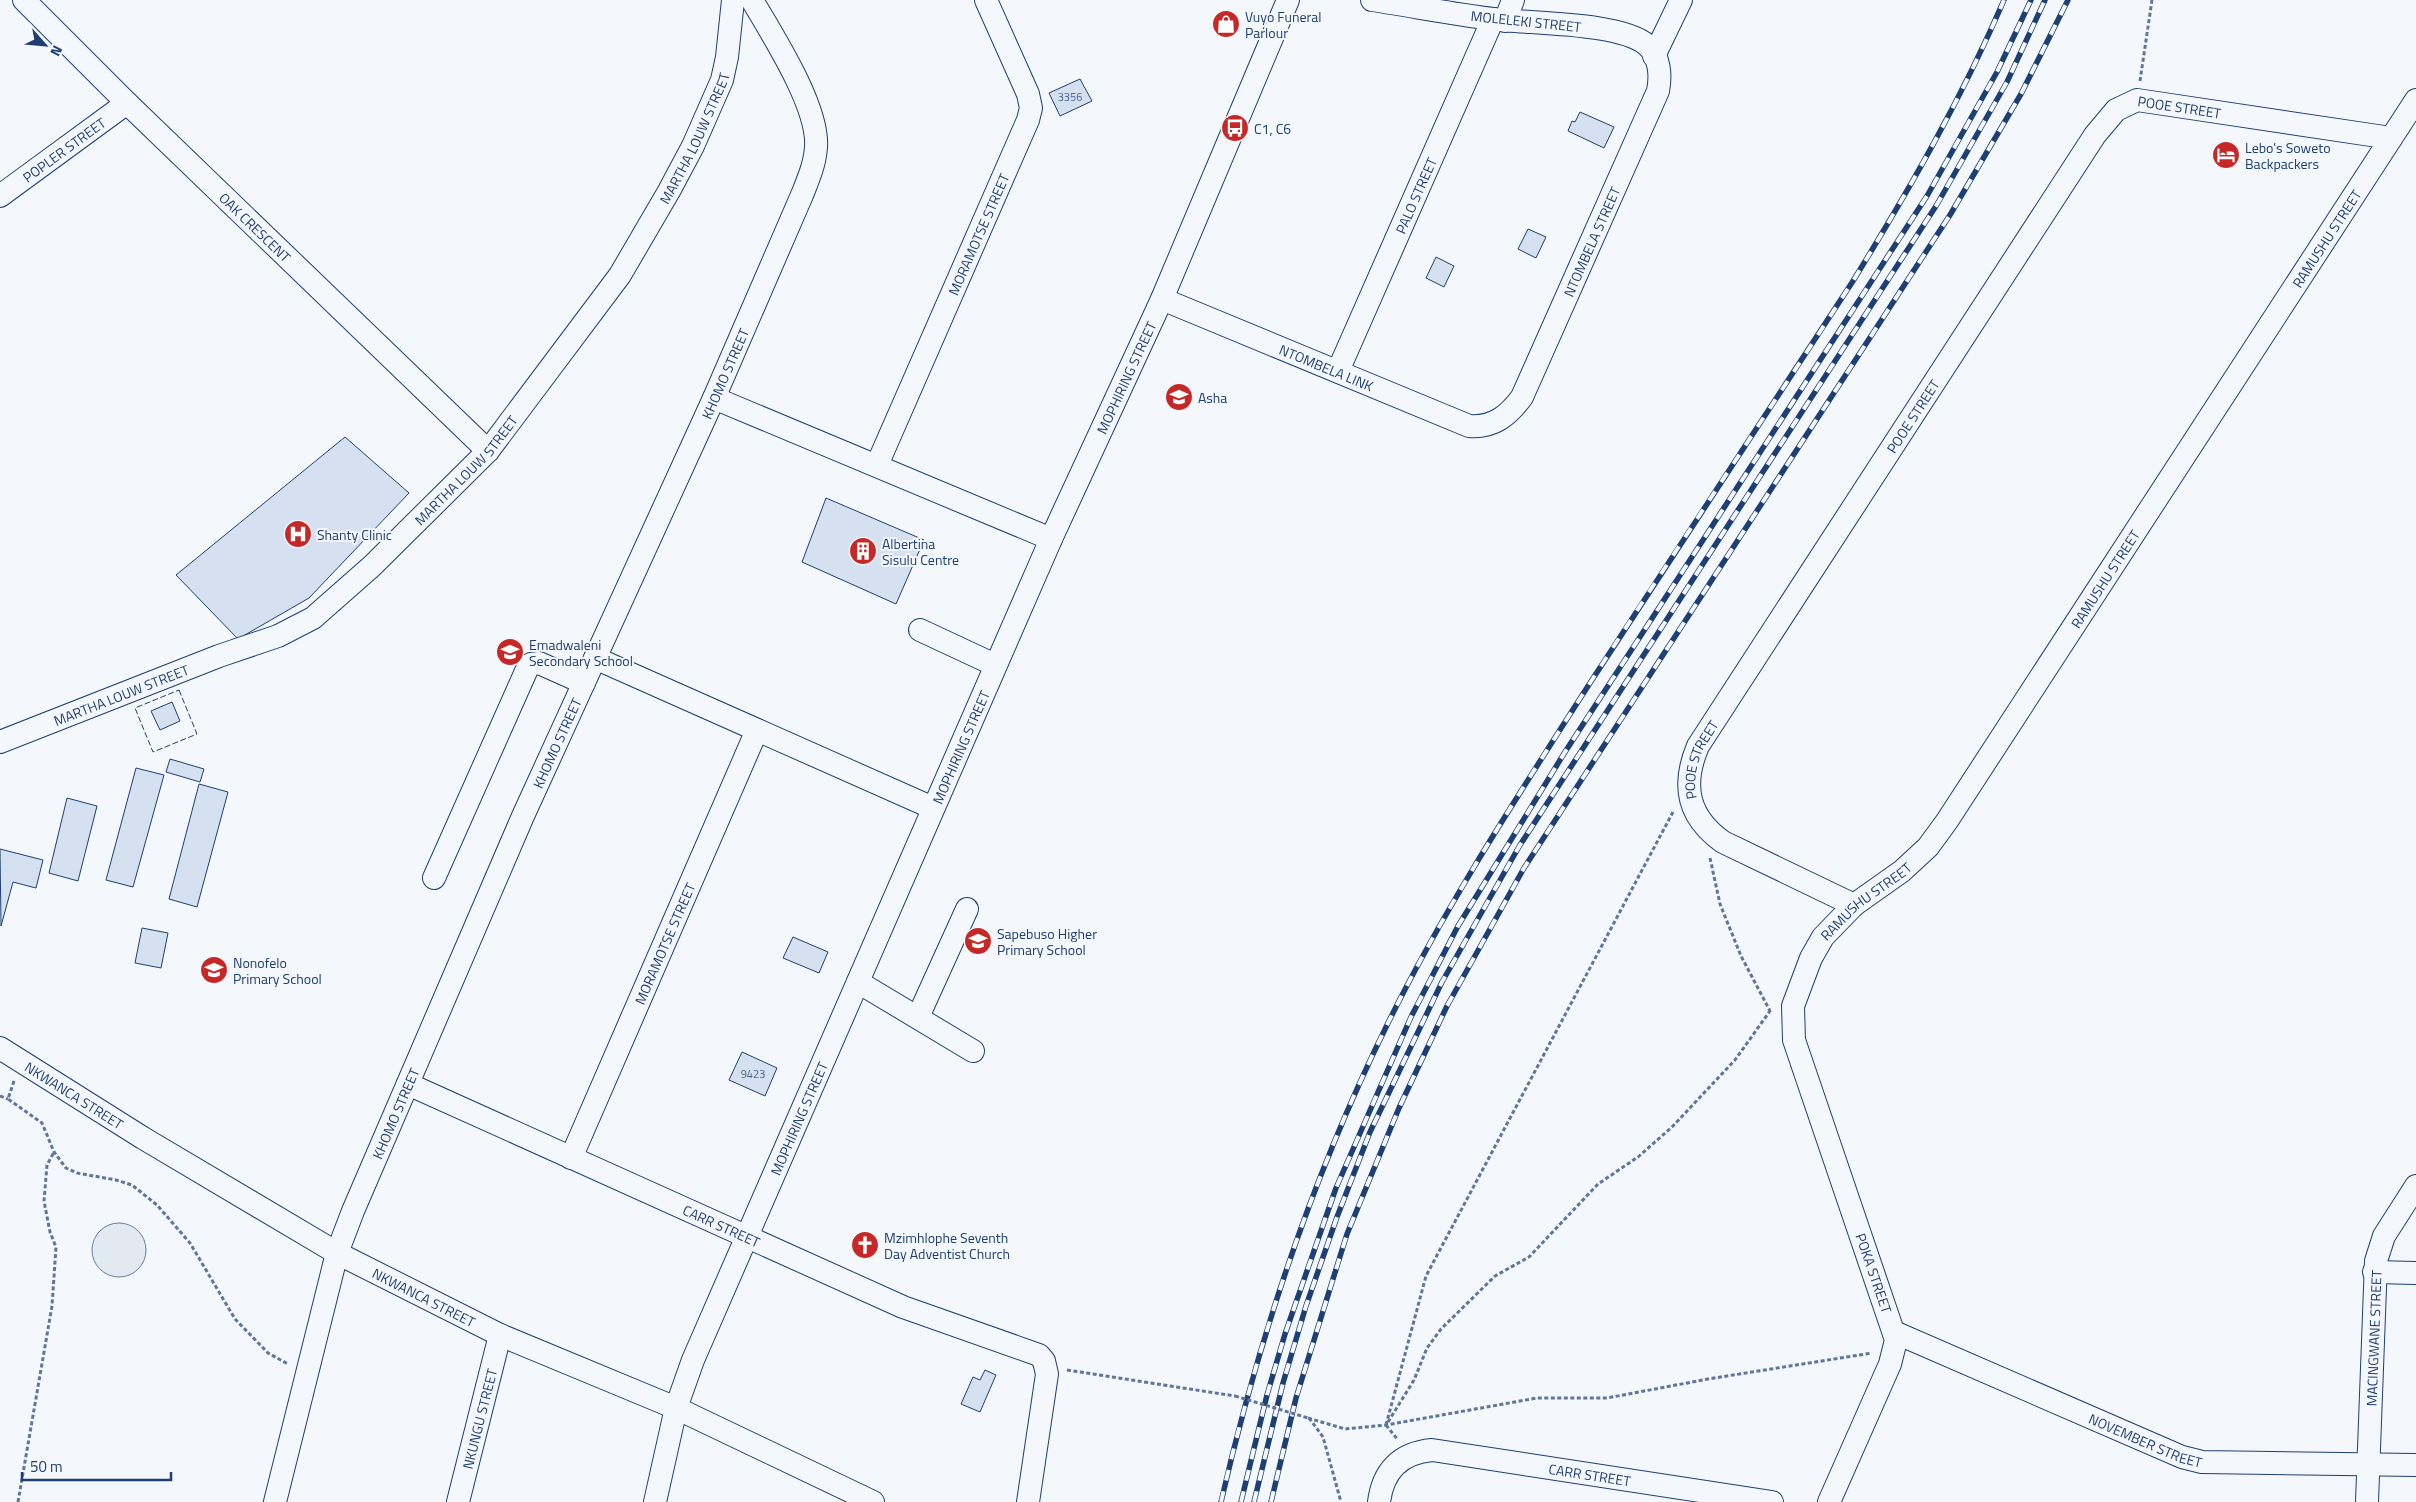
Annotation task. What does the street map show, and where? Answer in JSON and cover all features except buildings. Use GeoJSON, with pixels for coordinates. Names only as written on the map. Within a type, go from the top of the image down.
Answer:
{"type":"FeatureCollection","features":[{"type":"Feature","properties":{"kind":"street","name":"OAK CRESCENT"},"geometry":{"type":"LineString","coordinates":[[24,0],[127,103],[488,452]]}},
{"type":"Feature","properties":{"kind":"street","name":"MARTHA LOUW STREET"},"geometry":{"type":"LineString","coordinates":[[0,742],[219,656],[278,636],[313,618],[372,566],[488,452],[620,275],[669,192],[693,146],[722,80],[728,49],[733,0]]}},
{"type":"Feature","properties":{"kind":"street","name":"KHOMO STREET"},"geometry":{"type":"LineString","coordinates":[[275,1502],[337,1254],[519,825],[714,398],[802,195],[814,162],[816,146],[815,124],[806,101],[752,0]]}},
{"type":"Feature","properties":{"kind":"street","name":"MORAMOTSE STREET"},"geometry":{"type":"LineString","coordinates":[[877,465],[1028,120],[1031,108],[1028,94],[986,0]]}},
{"type":"Feature","properties":{"kind":"street","name":"MOPHIRING STREET"},"geometry":{"type":"LineString","coordinates":[[655,1502],[676,1408],[692,1360],[995,665],[1162,299],[1288,0]]}},
{"type":"Feature","properties":{"kind":"street","name":"MOLELEKI STREET"},"geometry":{"type":"LineString","coordinates":[[1372,0],[1499,20],[1616,32],[1628,35],[1651,51]]}},
{"type":"Feature","properties":{"kind":"street","name":"PALO STREET"},"geometry":{"type":"LineString","coordinates":[[1338,371],[1499,20],[1513,0]]}},
{"type":"Feature","properties":{"kind":"street"},"geometry":{"type":"LineString","coordinates":[[1651,51],[1681,0]]}},
{"type":"Feature","properties":{"kind":"street","name":"NTOMBELA STREET"},"geometry":{"type":"LineString","coordinates":[[1492,425],[1507,415],[1522,397],[1658,91],[1660,74],[1651,51]]}},
{"type":"Feature","properties":{"kind":"street","name":"POOE STREET"},"geometry":{"type":"LineString","coordinates":[[1854,904],[1723,842],[1702,824],[1692,806],[1689,782],[1690,771],[1698,746],[2095,135],[2116,110],[2137,100],[2391,138]]}},
{"type":"Feature","properties":{"kind":"street","name":"RAMUSHU STREET"},"geometry":{"type":"LineString","coordinates":[[1794,1040],[1793,1006],[1811,958],[1823,937],[1854,904],[1902,871],[1928,847],[1947,821],[2416,100]]}},
{"type":"Feature","properties":{"kind":"street","name":"POPLER STREET"},"geometry":{"type":"LineString","coordinates":[[0,196],[127,103]]}},
{"type":"Feature","properties":{"kind":"street","name":"NTOMBELA LINK"},"geometry":{"type":"LineString","coordinates":[[1162,299],[1469,426],[1492,425]]}},
{"type":"Feature","properties":{"kind":"street"},"geometry":{"type":"LineString","coordinates":[[714,398],[1051,539]]}},
{"type":"Feature","properties":{"kind":"street"},"geometry":{"type":"LineString","coordinates":[[920,630],[995,665]]}},
{"type":"Feature","properties":{"kind":"street"},"geometry":{"type":"LineString","coordinates":[[594,658],[933,808]]}},
{"type":"Feature","properties":{"kind":"street"},"geometry":{"type":"LineString","coordinates":[[434,878],[527,669],[531,664],[539,663],[584,683]]}},
{"type":"Feature","properties":{"kind":"street","name":"MORAMOTSE STREET"},"geometry":{"type":"LineString","coordinates":[[571,1158],[757,730]]}},
{"type":"Feature","properties":{"kind":"street"},"geometry":{"type":"LineString","coordinates":[[918,1017],[967,909]]}},
{"type":"Feature","properties":{"kind":"street"},"geometry":{"type":"LineString","coordinates":[[858,982],[973,1052]]}},
{"type":"Feature","properties":{"kind":"street","name":"POKA STREET"},"geometry":{"type":"LineString","coordinates":[[1794,1040],[1894,1340]]}},
{"type":"Feature","properties":{"kind":"street","name":"NKWANCA STREET"},"geometry":{"type":"LineString","coordinates":[[0,1048],[143,1138],[337,1254],[500,1335],[676,1408],[859,1499]]}},
{"type":"Feature","properties":{"kind":"street","name":"CARR STREET"},"geometry":{"type":"LineString","coordinates":[[408,1084],[903,1307],[1043,1361]]}},
{"type":"Feature","properties":{"kind":"street","name":"MACINGWANE STREET"},"geometry":{"type":"LineString","coordinates":[[2367,1502],[2374,1272],[2384,1236],[2416,1186]]}},
{"type":"Feature","properties":{"kind":"street"},"geometry":{"type":"LineString","coordinates":[[2374,1272],[2416,1273]]}},
{"type":"Feature","properties":{"kind":"street","name":"NKUNGU STREET"},"geometry":{"type":"LineString","coordinates":[[458,1502],[500,1335]]}},
{"type":"Feature","properties":{"kind":"street"},"geometry":{"type":"LineString","coordinates":[[1829,1502],[1890,1364],[1894,1340]]}},
{"type":"Feature","properties":{"kind":"street","name":"NOVEMBER STREET"},"geometry":{"type":"LineString","coordinates":[[1894,1340],[2182,1457],[2202,1462],[2227,1464],[2368,1463],[2416,1465]]}},
{"type":"Feature","properties":{"kind":"street"},"geometry":{"type":"LineString","coordinates":[[1028,1502],[1043,1361]]}},
{"type":"Feature","properties":{"kind":"street","name":"CARR STREET"},"geometry":{"type":"LineString","coordinates":[[1379,1502],[1385,1477],[1391,1467],[1409,1455],[1432,1450],[1772,1502]]}},
{"type":"Feature","properties":{"kind":"path"},"geometry":{"type":"LineString","coordinates":[[2137,100],[2152,0]]}},
{"type":"Feature","properties":{"kind":"path"},"geometry":{"type":"LineString","coordinates":[[1386,1425],[1426,1276],[1689,782]]}},
{"type":"Feature","properties":{"kind":"path"},"geometry":{"type":"LineString","coordinates":[[1702,824],[1720,904],[1742,956],[1770,1011]]}},
{"type":"Feature","properties":{"kind":"path"},"geometry":{"type":"LineString","coordinates":[[1386,1425],[1414,1380],[1426,1348],[1441,1329],[1495,1276],[1529,1257],[1598,1184],[1638,1157],[1672,1127],[1735,1060],[1770,1011],[1793,1006]]}},
{"type":"Feature","properties":{"kind":"path"},"geometry":{"type":"LineString","coordinates":[[8,1099],[20,1062]]}},
{"type":"Feature","properties":{"kind":"path"},"geometry":{"type":"LineString","coordinates":[[0,1096],[8,1099],[42,1123],[54,1152],[66,1168],[77,1173],[132,1185],[157,1205],[190,1243],[222,1300],[245,1331],[268,1352],[293,1368],[307,1373]]}},
{"type":"Feature","properties":{"kind":"path"},"geometry":{"type":"LineString","coordinates":[[18,1502],[52,1306],[56,1247],[50,1232],[44,1201],[47,1165],[54,1152]]}},
{"type":"Feature","properties":{"kind":"path"},"geometry":{"type":"LineString","coordinates":[[1043,1361],[1221,1394],[1345,1428],[1386,1425],[1537,1398],[1607,1398],[1894,1340]]}},
{"type":"Feature","properties":{"kind":"path"},"geometry":{"type":"LineString","coordinates":[[1308,1418],[1323,1437],[1341,1502]]}},
{"type":"Feature","properties":{"kind":"shaded area"},"geometry":{"type":"Polygon","coordinates":[[[119,1223],[129,1225],[138,1231],[144,1240],[146,1250],[144,1260],[138,1269],[129,1275],[119,1277],[109,1275],[100,1269],[94,1260],[92,1250],[94,1240],[100,1231],[109,1225],[119,1223]]]}},
{"type":"Feature","properties":{"kind":"railway"},"geometry":{"type":"LineString","coordinates":[[1221,1502],[1236,1440],[1271,1318],[1312,1198],[1361,1080],[1410,979],[1484,850],[1537,766],[1874,247],[1953,108],[2004,0]]}},
{"type":"Feature","properties":{"kind":"railway"},"geometry":{"type":"LineString","coordinates":[[1241,1502],[1267,1395],[1285,1334],[1336,1188],[1411,1017],[1458,926],[1565,752],[1927,196],[1997,72],[2031,0]]}},
{"type":"Feature","properties":{"kind":"railway"},"geometry":{"type":"LineString","coordinates":[[1254,1502],[1283,1383],[1306,1306],[1337,1217],[1370,1132],[1442,982],[1520,845],[1936,206],[2007,82],[2045,0]]}},
{"type":"Feature","properties":{"kind":"railway"},"geometry":{"type":"LineString","coordinates":[[1271,1502],[1296,1398],[1347,1234],[1399,1108],[1447,1006],[1524,868],[1950,215],[2021,94],[2068,0]]}},
{"type":"Feature","properties":{"kind":"fence"},"geometry":{"type":"LineString","coordinates":[[179,690],[197,734],[153,752],[135,708],[179,690]]}},
{"type":"Feature","properties":{"kind":"place","name":"Vuyo Funeral Parlour"},"geometry":{"type":"Point","coordinates":[1226,24]}},
{"type":"Feature","properties":{"kind":"place","name":"C1, C6"},"geometry":{"type":"Point","coordinates":[1235,128]}},
{"type":"Feature","properties":{"kind":"place","name":"Lebo's Soweto Backpackers"},"geometry":{"type":"Point","coordinates":[2226,155]}},
{"type":"Feature","properties":{"kind":"place","name":"Asha"},"geometry":{"type":"Point","coordinates":[1179,397]}},
{"type":"Feature","properties":{"kind":"place","name":"Shanty Clinic"},"geometry":{"type":"Point","coordinates":[298,534]}},
{"type":"Feature","properties":{"kind":"place","name":"Albertina Sisulu Centre"},"geometry":{"type":"Point","coordinates":[863,551]}},
{"type":"Feature","properties":{"kind":"place","name":"Emadwaleni Secondary School"},"geometry":{"type":"Point","coordinates":[510,652]}},
{"type":"Feature","properties":{"kind":"place","name":"Sapebuso Higher Primary School"},"geometry":{"type":"Point","coordinates":[978,941]}},
{"type":"Feature","properties":{"kind":"place","name":"Nonofelo Primary School"},"geometry":{"type":"Point","coordinates":[214,970]}},
{"type":"Feature","properties":{"kind":"place","name":"Mzimhlophe Seventh Day Adventist Church"},"geometry":{"type":"Point","coordinates":[865,1245]}}]}
